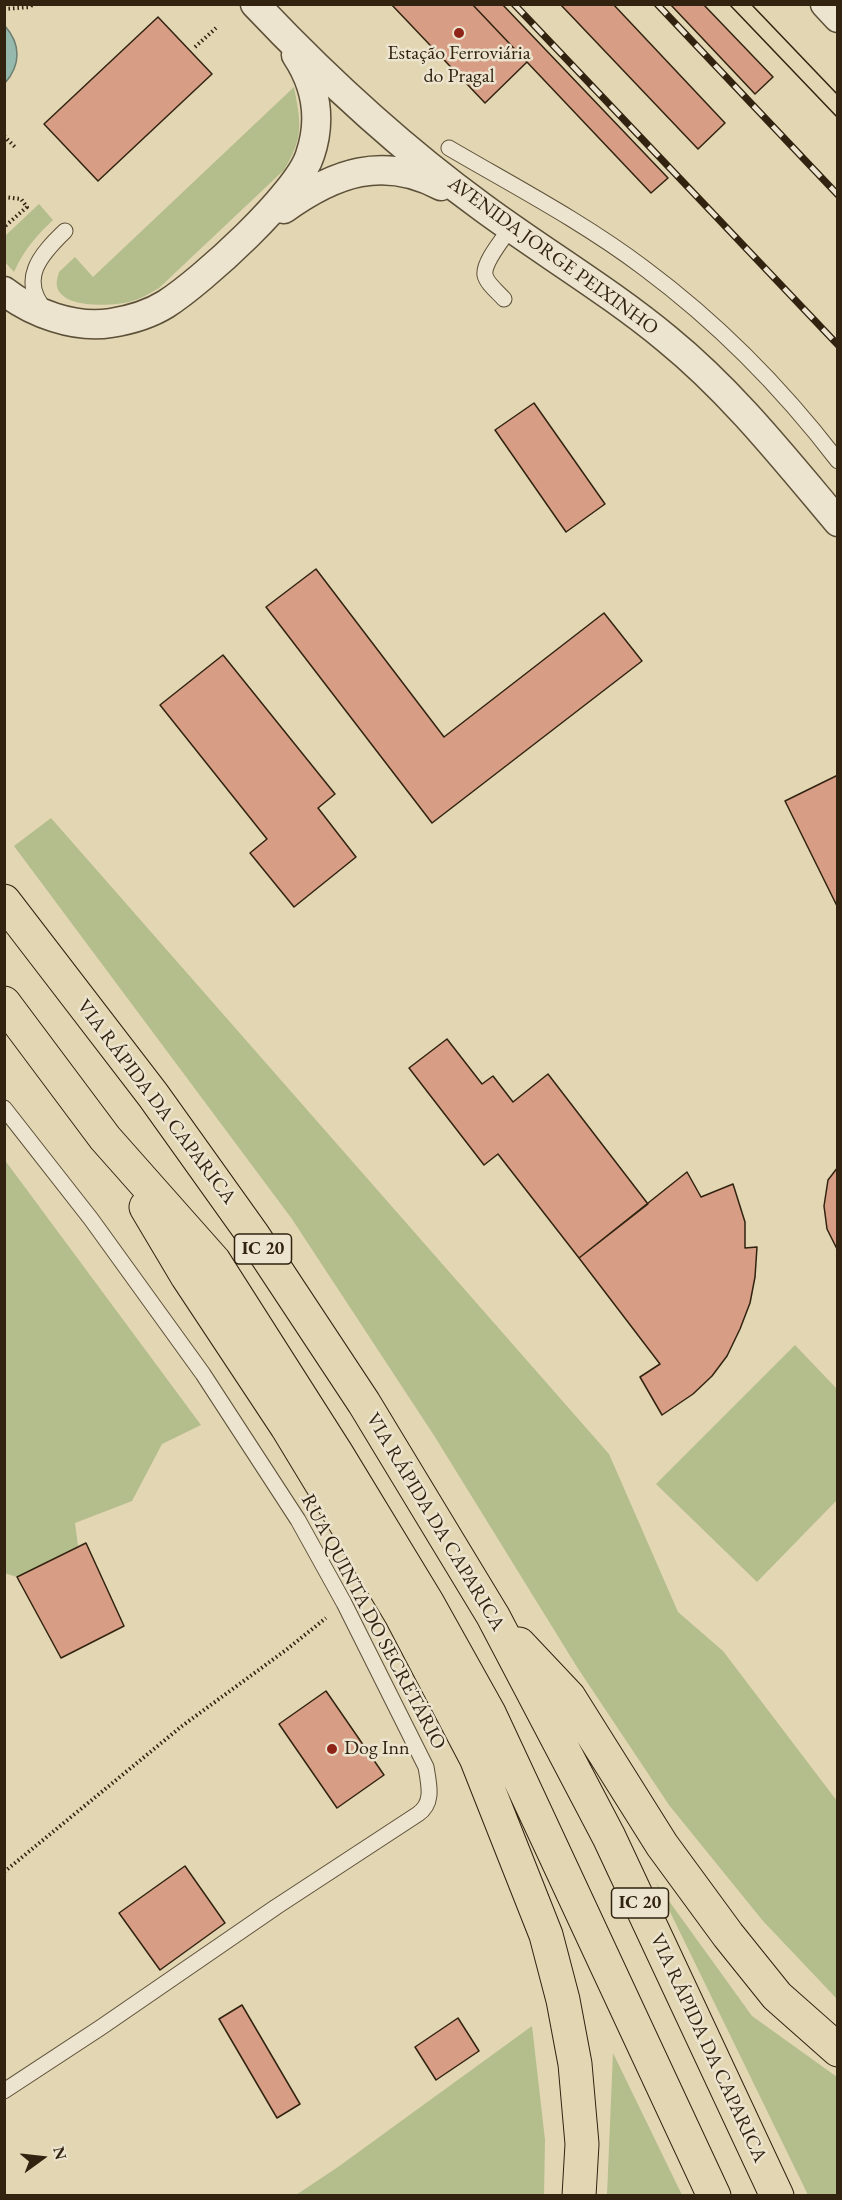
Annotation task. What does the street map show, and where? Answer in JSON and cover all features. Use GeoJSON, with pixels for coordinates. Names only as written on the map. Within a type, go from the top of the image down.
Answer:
{"type":"FeatureCollection","features":[{"type":"Feature","properties":{"kind":"highway","name":"VIA RÁPIDA DA CAPARICA"},"geometry":{"type":"LineString","coordinates":[[4,901],[153,1095],[253,1235],[364,1403],[493,1616],[609,1837],[777,2196]]}},
{"type":"Feature","properties":{"kind":"highway","name":"IC 20"},"geometry":{"type":"LineString","coordinates":[[4,1003],[105,1138],[214,1261],[337,1454],[427,1602],[489,1713],[714,2196]]}},
{"type":"Feature","properties":{"kind":"highway"},"geometry":{"type":"LineString","coordinates":[[105,1138],[187,1276],[287,1427],[401,1615],[476,1758],[546,1935],[563,2000],[575,2064],[582,2144],[579,2196]]}},
{"type":"Feature","properties":{"kind":"highway"},"geometry":{"type":"LineString","coordinates":[[493,1616],[569,1697],[662,1845],[728,1935],[777,1996],[837,2050]]}},
{"type":"Feature","properties":{"kind":"street","name":"AVENIDA JORGE PEIXINHO"},"geometry":{"type":"LineString","coordinates":[[255,4],[280,31],[385,129],[481,207],[604,290],[668,339],[708,375],[755,424],[837,522]]}},
{"type":"Feature","properties":{"kind":"street"},"geometry":{"type":"LineString","coordinates":[[825,4],[837,18]]}},
{"type":"Feature","properties":{"kind":"street"},"geometry":{"type":"LineString","coordinates":[[246,237],[298,179],[310,156],[316,129],[315,97],[311,83],[304,66],[280,31]]}},
{"type":"Feature","properties":{"kind":"street"},"geometry":{"type":"LineString","coordinates":[[4,291],[37,311],[91,324],[110,324],[151,312],[165,305],[246,237],[304,194],[342,176],[362,171],[408,172],[432,181],[481,207]]}},
{"type":"Feature","properties":{"kind":"lane"},"geometry":{"type":"LineString","coordinates":[[449,148],[592,232],[642,266],[692,305],[786,396],[837,461]]}},
{"type":"Feature","properties":{"kind":"lane"},"geometry":{"type":"LineString","coordinates":[[504,299],[489,283],[485,274],[487,263],[511,227]]}},
{"type":"Feature","properties":{"kind":"lane"},"geometry":{"type":"LineString","coordinates":[[51,316],[37,297],[34,273],[44,251],[65,231]]}},
{"type":"Feature","properties":{"kind":"lane","name":"RUA QUINTA DO SECRETÁRIO"},"geometry":{"type":"LineString","coordinates":[[4,1108],[91,1219],[203,1374],[298,1520],[344,1603],[426,1767],[430,1787],[425,1809],[276,1906],[100,2028],[4,2091]]}},
{"type":"Feature","properties":{"kind":"path"},"geometry":{"type":"LineString","coordinates":[[4,9],[30,7],[33,4]]}},
{"type":"Feature","properties":{"kind":"path"},"geometry":{"type":"LineString","coordinates":[[195,47],[216,28]]}},
{"type":"Feature","properties":{"kind":"path"},"geometry":{"type":"LineString","coordinates":[[4,136],[16,148]]}},
{"type":"Feature","properties":{"kind":"path"},"geometry":{"type":"LineString","coordinates":[[4,197],[21,199],[27,207],[4,227]]}},
{"type":"Feature","properties":{"kind":"path"},"geometry":{"type":"LineString","coordinates":[[4,1872],[182,1726],[286,1650],[344,1603]]}},
{"type":"Feature","properties":{"kind":"green space"},"geometry":{"type":"Polygon","coordinates":[[[294,87],[299,121],[298,139],[284,170],[159,288],[133,301],[100,305],[77,302],[61,293],[57,284],[59,272],[75,257],[93,277],[294,87]]]}},
{"type":"Feature","properties":{"kind":"green space"},"geometry":{"type":"Polygon","coordinates":[[[39,204],[53,220],[31,244],[14,272],[5,262],[5,236],[39,204]]]}},
{"type":"Feature","properties":{"kind":"green space"},"geometry":{"type":"Polygon","coordinates":[[[51,818],[609,1454],[678,1612],[723,1651],[837,1801],[837,1999],[763,1921],[669,1805],[577,1667],[435,1437],[292,1219],[14,846],[51,818]]]}},
{"type":"Feature","properties":{"kind":"green space"},"geometry":{"type":"Polygon","coordinates":[[[4,1159],[201,1425],[162,1444],[132,1501],[75,1523],[78,1546],[17,1577],[4,1573],[4,1159]]]}},
{"type":"Feature","properties":{"kind":"green space"},"geometry":{"type":"Polygon","coordinates":[[[795,1345],[837,1389],[837,1500],[757,1582],[656,1484],[795,1345]]]}},
{"type":"Feature","properties":{"kind":"green space"},"geometry":{"type":"Polygon","coordinates":[[[656,1883],[752,2016],[837,2077],[837,2195],[808,2195],[656,1883]]]}},
{"type":"Feature","properties":{"kind":"green space"},"geometry":{"type":"Polygon","coordinates":[[[532,2026],[545,2140],[544,2195],[296,2195],[338,2167],[532,2026]]]}},
{"type":"Feature","properties":{"kind":"green space"},"geometry":{"type":"Polygon","coordinates":[[[613,2053],[682,2195],[607,2195],[613,2053]]]}},
{"type":"Feature","properties":{"kind":"water"},"geometry":{"type":"Polygon","coordinates":[[[5,26],[14,40],[17,54],[14,69],[5,83],[5,26]]]}},
{"type":"Feature","properties":{"kind":"building","name":"Estação Ferroviária do Pragal"},"geometry":{"type":"Polygon","coordinates":[[[391,4],[472,4],[527,62],[485,103],[391,4]]]}},
{"type":"Feature","properties":{"kind":"building"},"geometry":{"type":"Polygon","coordinates":[[[472,4],[502,4],[668,178],[651,193],[472,4]]]}},
{"type":"Feature","properties":{"kind":"building"},"geometry":{"type":"Polygon","coordinates":[[[560,4],[613,4],[725,123],[698,149],[560,4]]]}},
{"type":"Feature","properties":{"kind":"building"},"geometry":{"type":"Polygon","coordinates":[[[670,4],[703,4],[773,77],[755,94],[670,4]]]}},
{"type":"Feature","properties":{"kind":"building"},"geometry":{"type":"Polygon","coordinates":[[[158,17],[212,74],[98,181],[44,124],[158,17]]]}},
{"type":"Feature","properties":{"kind":"building"},"geometry":{"type":"Polygon","coordinates":[[[534,403],[605,504],[566,532],[495,430],[534,403]]]}},
{"type":"Feature","properties":{"kind":"building"},"geometry":{"type":"Polygon","coordinates":[[[316,569],[444,737],[604,613],[642,661],[432,823],[266,607],[316,569]]]}},
{"type":"Feature","properties":{"kind":"building"},"geometry":{"type":"Polygon","coordinates":[[[223,655],[335,794],[318,808],[356,857],[294,907],[250,853],[267,839],[160,705],[223,655]]]}},
{"type":"Feature","properties":{"kind":"building"},"geometry":{"type":"Polygon","coordinates":[[[838,775],[838,908],[785,801],[838,775]]]}},
{"type":"Feature","properties":{"kind":"building"},"geometry":{"type":"Polygon","coordinates":[[[447,1039],[482,1084],[493,1076],[513,1102],[548,1074],[648,1204],[579,1258],[498,1154],[484,1165],[409,1068],[447,1039]]]}},
{"type":"Feature","properties":{"kind":"building"},"geometry":{"type":"Polygon","coordinates":[[[838,1167],[838,1251],[827,1229],[824,1206],[828,1180],[838,1167]]]}},
{"type":"Feature","properties":{"kind":"building"},"geometry":{"type":"Polygon","coordinates":[[[687,1172],[701,1197],[733,1184],[745,1222],[745,1248],[757,1247],[755,1277],[750,1303],[727,1356],[712,1376],[693,1394],[662,1415],[640,1377],[660,1364],[579,1258],[687,1172]]]}},
{"type":"Feature","properties":{"kind":"building"},"geometry":{"type":"Polygon","coordinates":[[[86,1543],[124,1626],[61,1658],[17,1577],[86,1543]]]}},
{"type":"Feature","properties":{"kind":"building","name":"Dog Inn"},"geometry":{"type":"Polygon","coordinates":[[[326,1691],[384,1775],[337,1808],[279,1724],[326,1691]]]}},
{"type":"Feature","properties":{"kind":"building"},"geometry":{"type":"Polygon","coordinates":[[[185,1866],[225,1923],[160,1970],[119,1913],[185,1866]]]}},
{"type":"Feature","properties":{"kind":"building"},"geometry":{"type":"Polygon","coordinates":[[[242,2005],[300,2104],[277,2118],[219,2019],[242,2005]]]}},
{"type":"Feature","properties":{"kind":"building"},"geometry":{"type":"Polygon","coordinates":[[[458,2018],[479,2051],[436,2080],[415,2047],[458,2018]]]}},
{"type":"Feature","properties":{"kind":"tram line"},"geometry":{"type":"LineString","coordinates":[[729,4],[838,118]]}},
{"type":"Feature","properties":{"kind":"tram line"},"geometry":{"type":"LineString","coordinates":[[751,4],[838,95]]}},
{"type":"Feature","properties":{"kind":"railway"},"geometry":{"type":"LineString","coordinates":[[514,4],[838,345]]}},
{"type":"Feature","properties":{"kind":"railway"},"geometry":{"type":"LineString","coordinates":[[657,4],[838,195]]}},
{"type":"Feature","properties":{"kind":"place","name":"Estação Ferroviária do Pragal"},"geometry":{"type":"Point","coordinates":[459,33]}},
{"type":"Feature","properties":{"kind":"place","name":"Dog Inn"},"geometry":{"type":"Point","coordinates":[332,1749]}}]}
